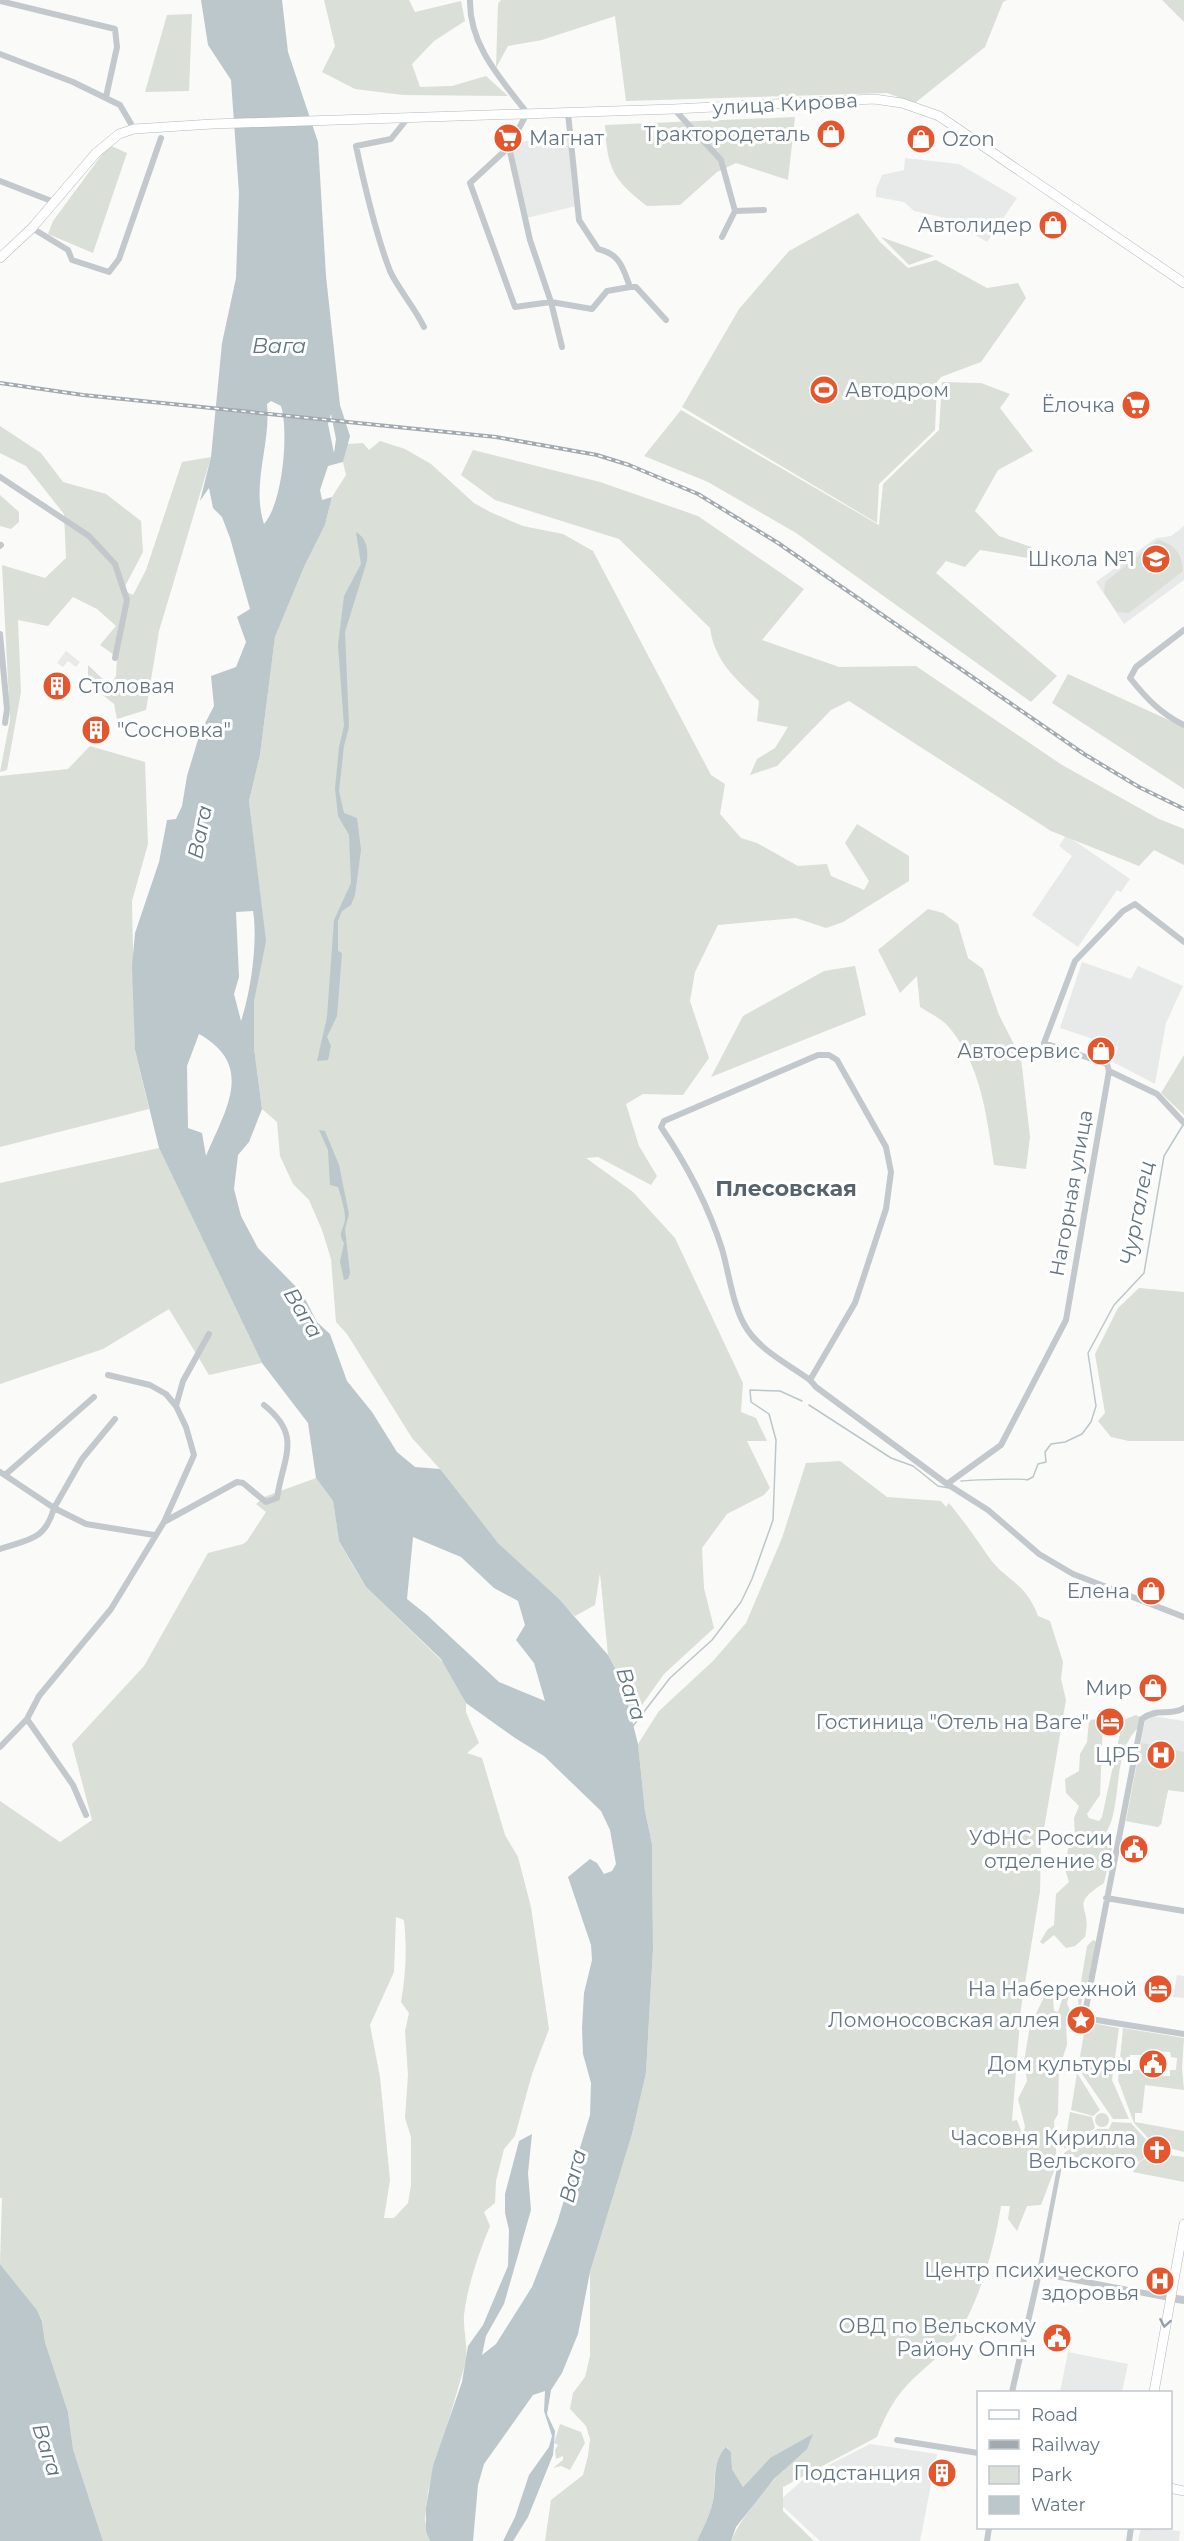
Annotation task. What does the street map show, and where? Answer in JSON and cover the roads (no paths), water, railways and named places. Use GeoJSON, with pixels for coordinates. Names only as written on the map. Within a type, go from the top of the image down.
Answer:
{"type":"FeatureCollection","features":[{"type":"Feature","properties":{"kind":"main road","name":"улица Кирова"},"geometry":{"type":"LineString","coordinates":[[134,129],[332,119],[407,119],[874,99],[921,108],[964,131],[1184,282]]}},
{"type":"Feature","properties":{"kind":"main road"},"geometry":{"type":"LineString","coordinates":[[0,258],[32,228],[96,153],[119,134],[134,129]]}},
{"type":"Feature","properties":{"kind":"main road"},"geometry":{"type":"LineString","coordinates":[[1154,2391],[1184,2224]]}},
{"type":"Feature","properties":{"kind":"street"},"geometry":{"type":"LineString","coordinates":[[470,0],[474,33],[486,58],[527,113],[509,147],[470,183],[515,307],[551,302],[592,309],[607,291],[636,287],[666,320]]}},
{"type":"Feature","properties":{"kind":"street"},"geometry":{"type":"LineString","coordinates":[[0,1],[116,29],[117,47],[106,97]]}},
{"type":"Feature","properties":{"kind":"street"},"geometry":{"type":"LineString","coordinates":[[0,54],[106,97],[120,105],[134,129]]}},
{"type":"Feature","properties":{"kind":"street"},"geometry":{"type":"LineString","coordinates":[[674,109],[721,160],[735,211],[722,237]]}},
{"type":"Feature","properties":{"kind":"street"},"geometry":{"type":"LineString","coordinates":[[568,113],[579,220],[598,249],[610,251],[621,261],[630,287]]}},
{"type":"Feature","properties":{"kind":"street"},"geometry":{"type":"LineString","coordinates":[[407,119],[391,139],[356,146],[364,185],[391,273],[413,304],[424,327]]}},
{"type":"Feature","properties":{"kind":"street"},"geometry":{"type":"LineString","coordinates":[[32,228],[68,250],[72,260],[109,272],[119,259],[161,138]]}},
{"type":"Feature","properties":{"kind":"street"},"geometry":{"type":"LineString","coordinates":[[509,147],[530,240],[551,302],[562,347]]}},
{"type":"Feature","properties":{"kind":"street"},"geometry":{"type":"LineString","coordinates":[[0,182],[54,202]]}},
{"type":"Feature","properties":{"kind":"street"},"geometry":{"type":"LineString","coordinates":[[735,211],[764,210]]}},
{"type":"Feature","properties":{"kind":"street"},"geometry":{"type":"LineString","coordinates":[[0,477],[89,536],[115,564],[127,600],[115,658]]}},
{"type":"Feature","properties":{"kind":"street"},"geometry":{"type":"LineString","coordinates":[[1184,630],[1136,667],[1130,678],[1147,699],[1166,716],[1184,725]]}},
{"type":"Feature","properties":{"kind":"street"},"geometry":{"type":"LineString","coordinates":[[0,634],[2,689],[7,709],[4,723]]}},
{"type":"Feature","properties":{"kind":"street"},"geometry":{"type":"LineString","coordinates":[[1184,942],[1135,904],[1123,911],[1075,961],[1044,1043],[1107,1064],[1109,1071],[1157,1094],[1184,1123]]}},
{"type":"Feature","properties":{"kind":"street"},"geometry":{"type":"LineString","coordinates":[[810,1380],[855,1303],[886,1209],[891,1172],[886,1147],[837,1060],[829,1055],[818,1055],[736,1090],[664,1121],[661,1127],[683,1160],[704,1201],[722,1248],[744,1324],[765,1349],[810,1380],[816,1387],[947,1484],[988,1510],[1039,1554],[1073,1574],[1184,1617]]}},
{"type":"Feature","properties":{"kind":"street","name":"Нагорная улица"},"geometry":{"type":"LineString","coordinates":[[947,1484],[1001,1445],[1066,1320],[1109,1071]]}},
{"type":"Feature","properties":{"kind":"street"},"geometry":{"type":"LineString","coordinates":[[176,1406],[183,1381],[209,1334]]}},
{"type":"Feature","properties":{"kind":"street"},"geometry":{"type":"LineString","coordinates":[[0,1747],[27,1719],[39,1695],[111,1609],[164,1522],[194,1455],[186,1427],[176,1406],[166,1394],[150,1385],[108,1374]]}},
{"type":"Feature","properties":{"kind":"street"},"geometry":{"type":"LineString","coordinates":[[94,1397],[2,1473],[54,1508],[86,1524],[154,1535]]}},
{"type":"Feature","properties":{"kind":"street"},"geometry":{"type":"LineString","coordinates":[[164,1522],[237,1482],[243,1483],[266,1502],[277,1497],[288,1443],[280,1418],[264,1405]]}},
{"type":"Feature","properties":{"kind":"street"},"geometry":{"type":"LineString","coordinates":[[0,1549],[44,1533],[49,1526],[54,1508],[82,1460],[115,1419]]}},
{"type":"Feature","properties":{"kind":"street"},"geometry":{"type":"LineString","coordinates":[[1184,1708],[1175,1713],[1159,1711],[1142,1719],[1084,2018],[1184,2034]]}},
{"type":"Feature","properties":{"kind":"street"},"geometry":{"type":"LineString","coordinates":[[27,1719],[73,1785],[86,1815]]}},
{"type":"Feature","properties":{"kind":"street"},"geometry":{"type":"LineString","coordinates":[[1106,1898],[1184,1911]]}},
{"type":"Feature","properties":{"kind":"street"},"geometry":{"type":"LineString","coordinates":[[1012,2391],[1039,2273],[1061,2159]]}},
{"type":"Feature","properties":{"kind":"street"},"geometry":{"type":"LineString","coordinates":[[1039,2273],[1184,2300]]}},
{"type":"Feature","properties":{"kind":"street"},"geometry":{"type":"LineString","coordinates":[[897,2440],[977,2453]]}},
{"type":"Feature","properties":{"kind":"water","name":"Вага"},"geometry":{"type":"Polygon","coordinates":[[[201,0],[282,0],[288,52],[318,142],[326,276],[340,405],[350,436],[343,462],[328,466],[320,490],[322,500],[332,497],[325,525],[304,567],[275,637],[260,755],[249,801],[266,941],[254,1002],[254,1048],[262,1109],[249,1142],[238,1155],[234,1189],[241,1216],[258,1248],[302,1293],[317,1322],[330,1334],[347,1381],[372,1412],[397,1452],[415,1467],[440,1469],[498,1543],[559,1599],[608,1655],[622,1681],[638,1744],[645,1811],[652,1844],[653,1949],[646,2073],[632,2134],[590,2272],[578,2334],[562,2373],[551,2390],[547,2414],[555,2431],[553,2455],[528,2517],[513,2541],[503,2541],[515,2517],[529,2475],[549,2447],[552,2436],[544,2411],[545,2391],[533,2395],[484,2464],[478,2485],[473,2541],[430,2541],[426,2531],[426,2508],[433,2466],[462,2382],[468,2346],[483,2325],[508,2266],[509,2230],[505,2213],[505,2194],[519,2141],[532,2134],[528,2173],[531,2210],[504,2304],[486,2336],[482,2355],[496,2344],[532,2287],[557,2223],[590,2115],[591,2083],[583,2054],[582,2028],[584,1993],[592,1960],[591,1945],[568,1877],[590,1859],[597,1863],[604,1874],[612,1871],[616,1864],[610,1830],[601,1811],[544,1756],[466,1703],[441,1659],[366,1587],[339,1541],[333,1501],[316,1478],[308,1423],[262,1363],[159,1148],[135,1050],[132,966],[135,933],[159,862],[167,820],[176,819],[182,806],[187,776],[200,733],[214,706],[211,676],[236,667],[246,642],[237,617],[250,609],[230,538],[222,517],[213,508],[209,488],[200,501],[211,457],[222,343],[236,278],[239,193],[231,80],[208,45],[201,0]],[[271,401],[267,404],[260,479],[264,524],[276,500],[283,467],[284,449],[281,406],[271,401]],[[331,414],[328,424],[334,453],[336,439],[331,414]],[[253,911],[236,912],[239,977],[234,994],[241,1021],[253,966],[255,936],[253,911]],[[199,1034],[187,1066],[188,1128],[202,1133],[206,1156],[221,1122],[231,1090],[231,1075],[227,1060],[216,1047],[199,1034]],[[413,1537],[407,1599],[499,1682],[545,1701],[534,1663],[516,1640],[525,1625],[518,1601],[494,1588],[461,1557],[413,1537]]]}},
{"type":"Feature","properties":{"kind":"water"},"geometry":{"type":"Polygon","coordinates":[[[356,532],[366,544],[367,561],[345,632],[349,727],[344,746],[339,791],[344,813],[357,818],[361,850],[355,895],[351,905],[342,911],[338,921],[338,951],[342,953],[337,1016],[327,1037],[331,1046],[328,1060],[317,1061],[327,1017],[334,920],[351,883],[349,835],[338,816],[335,789],[339,747],[344,726],[338,645],[344,596],[361,564],[356,532]]]}},
{"type":"Feature","properties":{"kind":"water"},"geometry":{"type":"Polygon","coordinates":[[[319,1130],[325,1131],[339,1165],[349,1214],[345,1229],[350,1273],[348,1279],[344,1280],[340,1262],[344,1243],[341,1233],[345,1212],[338,1187],[330,1185],[328,1150],[319,1130]]]}},
{"type":"Feature","properties":{"kind":"water","name":"Вага"},"geometry":{"type":"Polygon","coordinates":[[[0,2264],[37,2310],[42,2321],[45,2342],[68,2412],[73,2449],[103,2541],[0,2541],[0,2264]]]}},
{"type":"Feature","properties":{"kind":"water"},"geometry":{"type":"Polygon","coordinates":[[[813,2434],[807,2449],[774,2479],[736,2527],[731,2541],[697,2541],[712,2506],[718,2459],[726,2447],[731,2452],[732,2469],[743,2487],[770,2458],[813,2434]]]}},
{"type":"Feature","properties":{"kind":"waterway","name":"Чургалец"},"geometry":{"type":"LineString","coordinates":[[961,1481],[1027,1480],[1033,1477],[1038,1464],[1046,1462],[1045,1452],[1051,1444],[1065,1442],[1082,1434],[1091,1422],[1096,1406],[1088,1353],[1114,1305],[1144,1273],[1164,1156],[1183,1125]]}},
{"type":"Feature","properties":{"kind":"waterway","name":"Чургалец"},"geometry":{"type":"LineString","coordinates":[[633,1726],[670,1678],[712,1640],[741,1602],[752,1579],[773,1520],[776,1440],[769,1414],[751,1402],[750,1390],[780,1391],[802,1401]]}},
{"type":"Feature","properties":{"kind":"waterway","name":"Чургалец"},"geometry":{"type":"LineString","coordinates":[[809,1405],[891,1458],[913,1466],[938,1486],[949,1488]]}},
{"type":"Feature","properties":{"kind":"railway"},"geometry":{"type":"LineString","coordinates":[[0,383],[83,395],[496,437],[597,455],[629,465],[698,494],[778,543],[1084,754],[1139,787],[1184,809]]}},
{"type":"Feature","properties":{"kind":"place","name":"Трактородеталь"},"geometry":{"type":"Point","coordinates":[831,134]}},
{"type":"Feature","properties":{"kind":"place","name":"Магнат"},"geometry":{"type":"Point","coordinates":[508,138]}},
{"type":"Feature","properties":{"kind":"place","name":"Ozon"},"geometry":{"type":"Point","coordinates":[921,139]}},
{"type":"Feature","properties":{"kind":"place","name":"Автолидер"},"geometry":{"type":"Point","coordinates":[1053,225]}},
{"type":"Feature","properties":{"kind":"place","name":"Автодром"},"geometry":{"type":"Point","coordinates":[824,390]}},
{"type":"Feature","properties":{"kind":"place","name":"Ёлочка"},"geometry":{"type":"Point","coordinates":[1136,405]}},
{"type":"Feature","properties":{"kind":"place","name":"Школа №1"},"geometry":{"type":"Point","coordinates":[1156,559]}},
{"type":"Feature","properties":{"kind":"place","name":"Столовая"},"geometry":{"type":"Point","coordinates":[57,686]}},
{"type":"Feature","properties":{"kind":"place","name":"\"Сосновка\""},"geometry":{"type":"Point","coordinates":[96,730]}},
{"type":"Feature","properties":{"kind":"place","name":"Автосервис"},"geometry":{"type":"Point","coordinates":[1101,1051]}},
{"type":"Feature","properties":{"kind":"place","name":"Елена"},"geometry":{"type":"Point","coordinates":[1151,1591]}},
{"type":"Feature","properties":{"kind":"place","name":"Мир"},"geometry":{"type":"Point","coordinates":[1153,1688]}},
{"type":"Feature","properties":{"kind":"place","name":"Гостиница \"Отель на Ваге\""},"geometry":{"type":"Point","coordinates":[1110,1722]}},
{"type":"Feature","properties":{"kind":"place","name":"ЦРБ"},"geometry":{"type":"Point","coordinates":[1161,1755]}},
{"type":"Feature","properties":{"kind":"place","name":"УФНС России отделение 8"},"geometry":{"type":"Point","coordinates":[1134,1849]}},
{"type":"Feature","properties":{"kind":"place","name":"На Набережной"},"geometry":{"type":"Point","coordinates":[1158,1989]}},
{"type":"Feature","properties":{"kind":"place","name":"Ломоносовская аллея"},"geometry":{"type":"Point","coordinates":[1081,2020]}},
{"type":"Feature","properties":{"kind":"place","name":"Дом культуры"},"geometry":{"type":"Point","coordinates":[1153,2064]}},
{"type":"Feature","properties":{"kind":"place","name":"Часовня Кирилла Вельского"},"geometry":{"type":"Point","coordinates":[1157,2150]}},
{"type":"Feature","properties":{"kind":"place","name":"Центр психического здоровья"},"geometry":{"type":"Point","coordinates":[1160,2281]}},
{"type":"Feature","properties":{"kind":"place","name":"ОВД по Вельскому Району Оппн"},"geometry":{"type":"Point","coordinates":[1057,2338]}},
{"type":"Feature","properties":{"kind":"place","name":"Подстанция"},"geometry":{"type":"Point","coordinates":[942,2473]}},
{"type":"Feature","properties":{"kind":"district","name":"Плесовская"},"geometry":{"type":"Point","coordinates":[786,1188]}}]}
